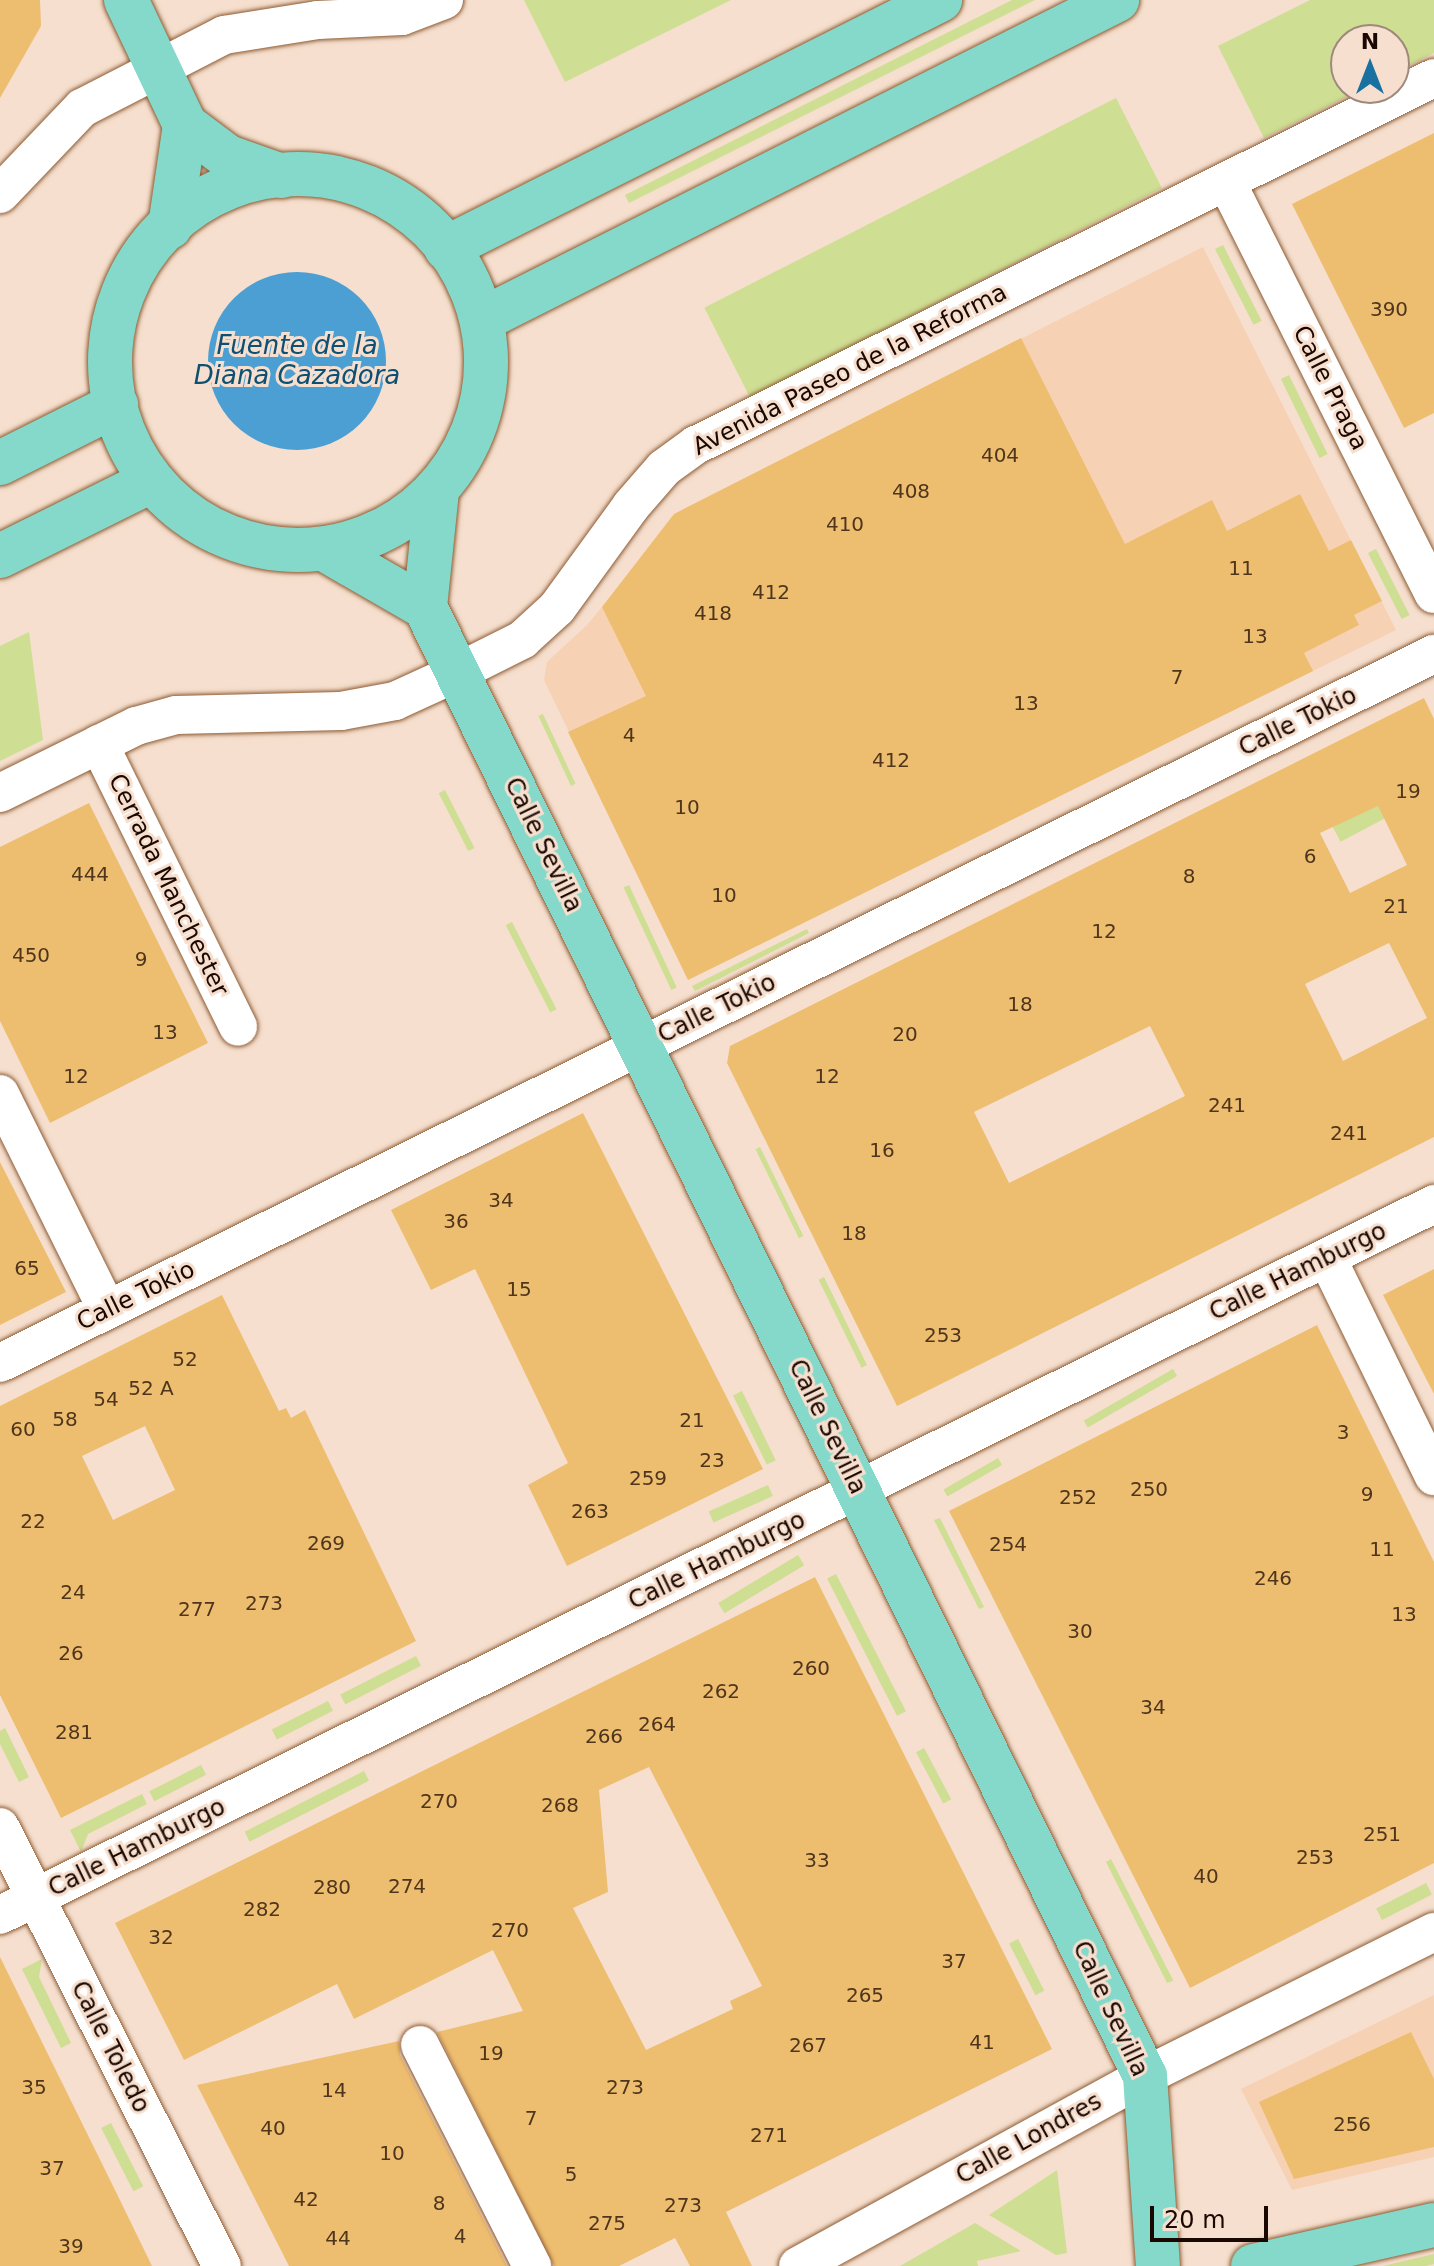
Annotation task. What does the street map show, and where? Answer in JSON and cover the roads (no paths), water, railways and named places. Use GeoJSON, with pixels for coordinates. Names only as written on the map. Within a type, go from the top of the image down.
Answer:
{"type":"FeatureCollection","features":[{"type":"Feature","properties":{"kind":"main road"},"geometry":{"type":"LineString","coordinates":[[126,0],[185,125],[228,157],[284,176]]}},
{"type":"Feature","properties":{"kind":"main road"},"geometry":{"type":"LineString","coordinates":[[446,248],[940,0]]}},
{"type":"Feature","properties":{"kind":"main road"},"geometry":{"type":"LineString","coordinates":[[483,319],[1117,0]]}},
{"type":"Feature","properties":{"kind":"main road"},"geometry":{"type":"LineString","coordinates":[[170,227],[185,125]]}},
{"type":"Feature","properties":{"kind":"main road"},"geometry":{"type":"LineString","coordinates":[[315,174],[373,189],[424,221],[446,248],[463,268],[483,319],[487,384],[471,441],[437,491],[385,530],[324,549],[248,542],[200,523],[151,481],[120,426],[116,405],[109,363],[119,300],[150,244],[198,202],[254,178],[315,174]]}},
{"type":"Feature","properties":{"kind":"main road"},"geometry":{"type":"LineString","coordinates":[[0,463],[116,405]]}},
{"type":"Feature","properties":{"kind":"main road"},"geometry":{"type":"LineString","coordinates":[[0,556],[151,481]]}},
{"type":"Feature","properties":{"kind":"main road"},"geometry":{"type":"LineString","coordinates":[[324,549],[425,607],[437,491]]}},
{"type":"Feature","properties":{"kind":"main road","name":"Calle Sevilla"},"geometry":{"type":"LineString","coordinates":[[425,607],[1145,2076],[1158,2266]]}},
{"type":"Feature","properties":{"kind":"main road"},"geometry":{"type":"LineString","coordinates":[[1253,2266],[1434,2225]]}},
{"type":"Feature","properties":{"kind":"street"},"geometry":{"type":"LineString","coordinates":[[0,194],[82,108],[224,35],[318,20],[402,16],[444,0]]}},
{"type":"Feature","properties":{"kind":"street","name":"Avenida Paseo de la Reforma"},"geometry":{"type":"LineString","coordinates":[[0,793],[99,744],[176,715],[374,706],[458,672],[522,640],[557,608],[631,506],[664,468],[696,445],[1434,78]]}},
{"type":"Feature","properties":{"kind":"street","name":"Calle Praga"},"geometry":{"type":"LineString","coordinates":[[1227,183],[1434,594]]}},
{"type":"Feature","properties":{"kind":"street","name":"Calle Tokio"},"geometry":{"type":"LineString","coordinates":[[0,1363],[1434,654]]}},
{"type":"Feature","properties":{"kind":"street","name":"Cerrada Manchester"},"geometry":{"type":"LineString","coordinates":[[99,744],[238,1027]]}},
{"type":"Feature","properties":{"kind":"street"},"geometry":{"type":"LineString","coordinates":[[0,1094],[107,1310]]}},
{"type":"Feature","properties":{"kind":"street","name":"Calle Hamburgo"},"geometry":{"type":"LineString","coordinates":[[0,1915],[1434,1204]]}},
{"type":"Feature","properties":{"kind":"street"},"geometry":{"type":"LineString","coordinates":[[1327,1258],[1434,1476]]}},
{"type":"Feature","properties":{"kind":"street","name":"Calle Toledo"},"geometry":{"type":"LineString","coordinates":[[0,1827],[222,2266]]}},
{"type":"Feature","properties":{"kind":"street","name":"Calle Londres"},"geometry":{"type":"LineString","coordinates":[[798,2266],[1145,2076],[1434,1932]]}},
{"type":"Feature","properties":{"kind":"street"},"geometry":{"type":"LineString","coordinates":[[420,2045],[532,2266]]}},
{"type":"Feature","properties":{"kind":"water","name":"Fuente de la Diana Cazadora"},"geometry":{"type":"Polygon","coordinates":[[[297,272],[331,278],[360,298],[380,327],[386,361],[380,395],[360,424],[331,444],[297,450],[263,444],[234,424],[214,395],[208,361],[214,327],[234,298],[263,278],[297,272]]]}}]}
